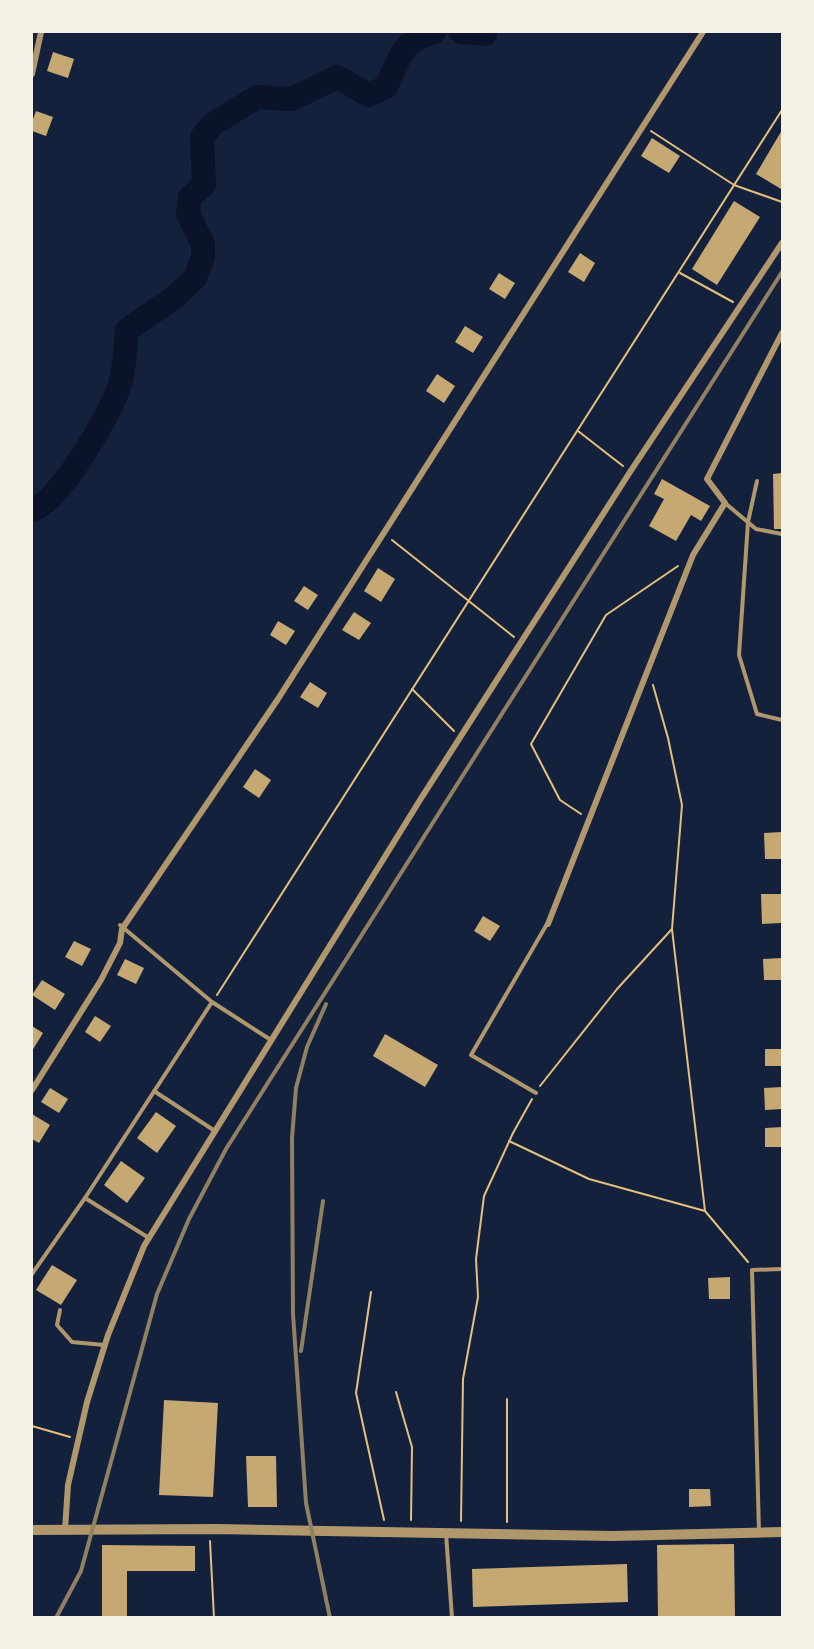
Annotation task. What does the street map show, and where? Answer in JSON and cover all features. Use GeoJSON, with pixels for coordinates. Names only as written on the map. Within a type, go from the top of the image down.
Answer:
{"type":"FeatureCollection","features":[{"type":"Feature","properties":{"kind":"street"},"geometry":{"type":"LineString","coordinates":[[32,74],[41,32]]}},
{"type":"Feature","properties":{"kind":"street"},"geometry":{"type":"LineString","coordinates":[[32,1090],[101,980],[120,943],[122,926],[278,699],[703,32]]}},
{"type":"Feature","properties":{"kind":"street"},"geometry":{"type":"LineString","coordinates":[[65,1530],[68,1485],[87,1402],[105,1345],[149,1238],[460,737],[630,472],[783,243]]}},
{"type":"Feature","properties":{"kind":"street"},"geometry":{"type":"LineString","coordinates":[[548,924],[693,555],[725,503],[707,479],[783,333]]}},
{"type":"Feature","properties":{"kind":"street"},"geometry":{"type":"LineString","coordinates":[[32,1530],[209,1529],[613,1536],[783,1532]]}},
{"type":"Feature","properties":{"kind":"lane"},"geometry":{"type":"LineString","coordinates":[[757,481],[747,522],[739,655],[757,714],[783,720]]}},
{"type":"Feature","properties":{"kind":"lane"},"geometry":{"type":"LineString","coordinates":[[725,503],[756,530],[783,534]]}},
{"type":"Feature","properties":{"kind":"lane"},"geometry":{"type":"LineString","coordinates":[[536,1093],[471,1055],[548,924]]}},
{"type":"Feature","properties":{"kind":"lane"},"geometry":{"type":"LineString","coordinates":[[122,926],[212,1002],[271,1040]]}},
{"type":"Feature","properties":{"kind":"lane"},"geometry":{"type":"LineString","coordinates":[[32,1274],[85,1198],[212,1002]]}},
{"type":"Feature","properties":{"kind":"lane"},"geometry":{"type":"LineString","coordinates":[[154,1091],[215,1131]]}},
{"type":"Feature","properties":{"kind":"lane"},"geometry":{"type":"LineString","coordinates":[[85,1198],[149,1238]]}},
{"type":"Feature","properties":{"kind":"lane"},"geometry":{"type":"LineString","coordinates":[[759,1533],[753,1270],[783,1269]]}},
{"type":"Feature","properties":{"kind":"lane"},"geometry":{"type":"LineString","coordinates":[[60,1310],[57,1325],[72,1342],[105,1345]]}},
{"type":"Feature","properties":{"kind":"lane"},"geometry":{"type":"LineString","coordinates":[[446,1533],[452,1617]]}},
{"type":"Feature","properties":{"kind":"path"},"geometry":{"type":"LineString","coordinates":[[212,1002],[783,110]]}},
{"type":"Feature","properties":{"kind":"path"},"geometry":{"type":"LineString","coordinates":[[643,126],[735,185],[783,202]]}},
{"type":"Feature","properties":{"kind":"path"},"geometry":{"type":"LineString","coordinates":[[678,273],[740,306]]}},
{"type":"Feature","properties":{"kind":"path"},"geometry":{"type":"LineString","coordinates":[[577,431],[630,472]]}},
{"type":"Feature","properties":{"kind":"path"},"geometry":{"type":"LineString","coordinates":[[384,533],[521,642]]}},
{"type":"Feature","properties":{"kind":"path"},"geometry":{"type":"LineString","coordinates":[[589,819],[560,800],[531,744],[606,615],[693,555]]}},
{"type":"Feature","properties":{"kind":"path"},"geometry":{"type":"LineString","coordinates":[[649,668],[668,738],[682,805],[672,929],[705,1211],[753,1270]]}},
{"type":"Feature","properties":{"kind":"path"},"geometry":{"type":"LineString","coordinates":[[412,690],[460,737]]}},
{"type":"Feature","properties":{"kind":"path"},"geometry":{"type":"LineString","coordinates":[[461,1533],[464,1379],[478,1297],[477,1259],[484,1196],[509,1141],[542,1082],[616,989],[672,929]]}},
{"type":"Feature","properties":{"kind":"path"},"geometry":{"type":"LineString","coordinates":[[509,1141],[589,1179],[705,1211]]}},
{"type":"Feature","properties":{"kind":"path"},"geometry":{"type":"LineString","coordinates":[[371,1292],[356,1393],[387,1532]]}},
{"type":"Feature","properties":{"kind":"path"},"geometry":{"type":"LineString","coordinates":[[396,1392],[412,1447],[411,1532]]}},
{"type":"Feature","properties":{"kind":"path"},"geometry":{"type":"LineString","coordinates":[[507,1399],[507,1534]]}},
{"type":"Feature","properties":{"kind":"path"},"geometry":{"type":"LineString","coordinates":[[32,1426],[78,1440]]}},
{"type":"Feature","properties":{"kind":"path"},"geometry":{"type":"LineString","coordinates":[[209,1529],[214,1617]]}},
{"type":"Feature","properties":{"kind":"building"},"geometry":{"type":"Polygon","coordinates":[[[53,52],[74,59],[68,78],[47,71],[53,52]]]}},
{"type":"Feature","properties":{"kind":"building"},"geometry":{"type":"Polygon","coordinates":[[[36,111],[53,117],[46,136],[32,131],[36,111]]]}},
{"type":"Feature","properties":{"kind":"building"},"geometry":{"type":"Polygon","coordinates":[[[782,130],[782,187],[781,189],[756,174],[782,130]]]}},
{"type":"Feature","properties":{"kind":"building"},"geometry":{"type":"Polygon","coordinates":[[[652,138],[680,156],[669,173],[641,156],[652,138]]]}},
{"type":"Feature","properties":{"kind":"building"},"geometry":{"type":"Polygon","coordinates":[[[734,201],[760,217],[717,285],[692,269],[734,201]]]}},
{"type":"Feature","properties":{"kind":"building"},"geometry":{"type":"Polygon","coordinates":[[[580,253],[595,263],[584,282],[568,272],[580,253]]]}},
{"type":"Feature","properties":{"kind":"building"},"geometry":{"type":"Polygon","coordinates":[[[499,273],[515,283],[505,299],[489,289],[499,273]]]}},
{"type":"Feature","properties":{"kind":"building"},"geometry":{"type":"Polygon","coordinates":[[[465,326],[483,337],[473,353],[455,342],[465,326]]]}},
{"type":"Feature","properties":{"kind":"building"},"geometry":{"type":"Polygon","coordinates":[[[437,374],[455,386],[444,403],[426,391],[437,374]]]}},
{"type":"Feature","properties":{"kind":"building"},"geometry":{"type":"Polygon","coordinates":[[[782,473],[782,529],[774,529],[773,474],[782,473]]]}},
{"type":"Feature","properties":{"kind":"building"},"geometry":{"type":"Polygon","coordinates":[[[662,479],[710,506],[701,521],[691,515],[676,541],[649,526],[664,499],[654,494],[662,479]]]}},
{"type":"Feature","properties":{"kind":"building"},"geometry":{"type":"Polygon","coordinates":[[[378,568],[395,579],[381,602],[364,591],[378,568]]]}},
{"type":"Feature","properties":{"kind":"building"},"geometry":{"type":"Polygon","coordinates":[[[304,586],[318,595],[308,610],[294,601],[304,586]]]}},
{"type":"Feature","properties":{"kind":"building"},"geometry":{"type":"Polygon","coordinates":[[[354,612],[371,623],[359,640],[342,630],[354,612]]]}},
{"type":"Feature","properties":{"kind":"building"},"geometry":{"type":"Polygon","coordinates":[[[278,621],[295,631],[286,645],[270,635],[278,621]]]}},
{"type":"Feature","properties":{"kind":"building"},"geometry":{"type":"Polygon","coordinates":[[[310,682],[327,693],[318,708],[300,697],[310,682]]]}},
{"type":"Feature","properties":{"kind":"building"},"geometry":{"type":"Polygon","coordinates":[[[255,769],[271,780],[259,798],[243,787],[255,769]]]}},
{"type":"Feature","properties":{"kind":"building"},"geometry":{"type":"Polygon","coordinates":[[[782,832],[782,859],[765,859],[764,833],[782,832]]]}},
{"type":"Feature","properties":{"kind":"building"},"geometry":{"type":"Polygon","coordinates":[[[761,894],[781,894],[781,923],[762,924],[761,894]]]}},
{"type":"Feature","properties":{"kind":"building"},"geometry":{"type":"Polygon","coordinates":[[[483,916],[500,926],[490,941],[474,931],[483,916]]]}},
{"type":"Feature","properties":{"kind":"building"},"geometry":{"type":"Polygon","coordinates":[[[74,941],[91,949],[82,966],[65,957],[74,941]]]}},
{"type":"Feature","properties":{"kind":"building"},"geometry":{"type":"Polygon","coordinates":[[[781,958],[782,980],[764,980],[763,959],[781,958]]]}},
{"type":"Feature","properties":{"kind":"building"},"geometry":{"type":"Polygon","coordinates":[[[125,959],[144,968],[136,984],[117,975],[125,959]]]}},
{"type":"Feature","properties":{"kind":"building"},"geometry":{"type":"Polygon","coordinates":[[[42,980],[65,994],[55,1010],[32,995],[42,980]]]}},
{"type":"Feature","properties":{"kind":"building"},"geometry":{"type":"Polygon","coordinates":[[[95,1016],[111,1026],[100,1042],[85,1032],[95,1016]]]}},
{"type":"Feature","properties":{"kind":"building"},"geometry":{"type":"Polygon","coordinates":[[[32,1026],[43,1033],[32,1051],[32,1026]]]}},
{"type":"Feature","properties":{"kind":"building"},"geometry":{"type":"Polygon","coordinates":[[[385,1034],[438,1065],[425,1087],[373,1056],[385,1034]]]}},
{"type":"Feature","properties":{"kind":"building"},"geometry":{"type":"Polygon","coordinates":[[[765,1049],[782,1049],[782,1066],[765,1066],[765,1049]]]}},
{"type":"Feature","properties":{"kind":"building"},"geometry":{"type":"Polygon","coordinates":[[[782,1087],[782,1109],[765,1110],[764,1088],[782,1087]]]}},
{"type":"Feature","properties":{"kind":"building"},"geometry":{"type":"Polygon","coordinates":[[[50,1088],[68,1099],[59,1113],[41,1102],[50,1088]]]}},
{"type":"Feature","properties":{"kind":"building"},"geometry":{"type":"Polygon","coordinates":[[[156,1112],[176,1126],[157,1153],[137,1138],[156,1112]]]}},
{"type":"Feature","properties":{"kind":"building"},"geometry":{"type":"Polygon","coordinates":[[[32,1114],[50,1125],[39,1143],[32,1139],[32,1114]]]}},
{"type":"Feature","properties":{"kind":"building"},"geometry":{"type":"Polygon","coordinates":[[[782,1127],[782,1147],[765,1147],[765,1128],[782,1127]]]}},
{"type":"Feature","properties":{"kind":"building"},"geometry":{"type":"Polygon","coordinates":[[[121,1161],[145,1178],[127,1203],[104,1185],[121,1161]]]}},
{"type":"Feature","properties":{"kind":"building"},"geometry":{"type":"Polygon","coordinates":[[[52,1265],[77,1280],[61,1305],[36,1290],[52,1265]]]}},
{"type":"Feature","properties":{"kind":"building"},"geometry":{"type":"Polygon","coordinates":[[[730,1277],[730,1299],[709,1299],[708,1278],[730,1277]]]}},
{"type":"Feature","properties":{"kind":"building"},"geometry":{"type":"Polygon","coordinates":[[[164,1400],[218,1403],[213,1497],[159,1495],[164,1400]]]}},
{"type":"Feature","properties":{"kind":"building"},"geometry":{"type":"Polygon","coordinates":[[[246,1456],[276,1456],[277,1507],[248,1507],[246,1456]]]}},
{"type":"Feature","properties":{"kind":"building"},"geometry":{"type":"Polygon","coordinates":[[[689,1489],[710,1489],[711,1506],[689,1507],[689,1489]]]}},
{"type":"Feature","properties":{"kind":"building"},"geometry":{"type":"Polygon","coordinates":[[[734,1544],[735,1618],[658,1618],[657,1545],[734,1544]]]}},
{"type":"Feature","properties":{"kind":"building"},"geometry":{"type":"Polygon","coordinates":[[[102,1545],[195,1546],[195,1571],[127,1571],[127,1618],[102,1618],[102,1545]]]}},
{"type":"Feature","properties":{"kind":"building"},"geometry":{"type":"Polygon","coordinates":[[[627,1564],[628,1602],[473,1607],[472,1569],[627,1564]]]}},
{"type":"Feature","properties":{"kind":"waterway"},"geometry":{"type":"LineString","coordinates":[[32,510],[56,491],[96,435],[120,384],[127,330],[175,297],[195,278],[203,257],[203,244],[188,214],[190,197],[204,185],[202,137],[213,124],[257,97],[292,99],[337,77],[369,95],[386,87],[398,59],[408,46],[434,32]]}},
{"type":"Feature","properties":{"kind":"waterway"},"geometry":{"type":"LineString","coordinates":[[461,32],[485,34],[485,32]]}},
{"type":"Feature","properties":{"kind":"railway"},"geometry":{"type":"LineString","coordinates":[[56,1618],[81,1571],[157,1294],[189,1219],[226,1149],[782,272]]}},
{"type":"Feature","properties":{"kind":"railway"},"geometry":{"type":"LineString","coordinates":[[326,1004],[307,1047],[296,1088],[292,1138],[293,1314],[306,1503],[330,1618]]}},
{"type":"Feature","properties":{"kind":"railway"},"geometry":{"type":"LineString","coordinates":[[301,1351],[323,1201]]}}]}
